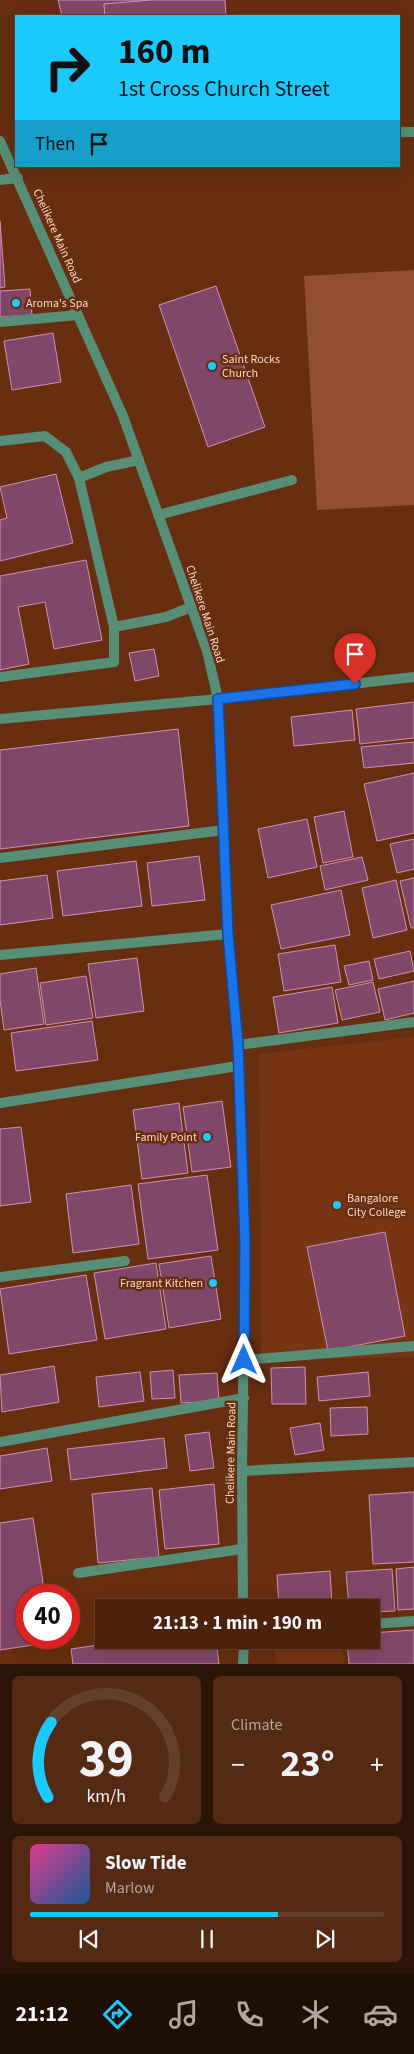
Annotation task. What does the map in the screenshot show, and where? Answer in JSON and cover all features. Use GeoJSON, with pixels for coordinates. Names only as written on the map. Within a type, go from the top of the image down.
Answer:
{"type":"FeatureCollection","features":[{"type":"Feature","properties":{"kind":"street"},"geometry":{"type":"LineString","coordinates":[[400,132],[414,132]]}},
{"type":"Feature","properties":{"kind":"street","name":"Chelikere Main Road"},"geometry":{"type":"LineString","coordinates":[[0,141],[123,416],[207,651],[218,699],[228,934],[238,1045],[245,1245],[242,1471],[244,1599]]}},
{"type":"Feature","properties":{"kind":"street"},"geometry":{"type":"LineString","coordinates":[[0,180],[18,178]]}},
{"type":"Feature","properties":{"kind":"street"},"geometry":{"type":"LineString","coordinates":[[0,322],[78,315]]}},
{"type":"Feature","properties":{"kind":"street"},"geometry":{"type":"LineString","coordinates":[[0,441],[45,436],[66,452],[79,478],[114,627],[114,662],[0,677]]}},
{"type":"Feature","properties":{"kind":"street"},"geometry":{"type":"LineString","coordinates":[[79,478],[106,467],[139,460]]}},
{"type":"Feature","properties":{"kind":"street"},"geometry":{"type":"LineString","coordinates":[[158,515],[292,480]]}},
{"type":"Feature","properties":{"kind":"street"},"geometry":{"type":"LineString","coordinates":[[114,627],[166,617],[191,607]]}},
{"type":"Feature","properties":{"kind":"street"},"geometry":{"type":"LineString","coordinates":[[0,719],[218,699],[414,677]]}},
{"type":"Feature","properties":{"kind":"street"},"geometry":{"type":"LineString","coordinates":[[0,858],[224,830]]}},
{"type":"Feature","properties":{"kind":"street"},"geometry":{"type":"LineString","coordinates":[[0,955],[228,934]]}},
{"type":"Feature","properties":{"kind":"street"},"geometry":{"type":"LineString","coordinates":[[238,1045],[414,1022]]}},
{"type":"Feature","properties":{"kind":"street"},"geometry":{"type":"LineString","coordinates":[[0,1103],[238,1066]]}},
{"type":"Feature","properties":{"kind":"street"},"geometry":{"type":"LineString","coordinates":[[0,1277],[125,1261]]}},
{"type":"Feature","properties":{"kind":"street"},"geometry":{"type":"LineString","coordinates":[[244,1360],[414,1346]]}},
{"type":"Feature","properties":{"kind":"street"},"geometry":{"type":"LineString","coordinates":[[0,1442],[244,1398]]}},
{"type":"Feature","properties":{"kind":"street"},"geometry":{"type":"LineString","coordinates":[[242,1471],[414,1462]]}},
{"type":"Feature","properties":{"kind":"street"},"geometry":{"type":"LineString","coordinates":[[78,1573],[242,1549]]}},
{"type":"Feature","properties":{"kind":"street"},"geometry":{"type":"LineString","coordinates":[[380,1623],[414,1621]]}},
{"type":"Feature","properties":{"kind":"street"},"geometry":{"type":"LineString","coordinates":[[243,1664],[244,1649]]}},
{"type":"Feature","properties":{"kind":"shaded area"},"geometry":{"type":"Polygon","coordinates":[[[414,270],[414,505],[317,510],[304,276],[414,270]]]}},
{"type":"Feature","properties":{"kind":"shaded area","name":"Bangalore City College"},"geometry":{"type":"Polygon","coordinates":[[[414,1037],[414,1357],[262,1361],[259,1054],[414,1037]]]}},
{"type":"Feature","properties":{"kind":"shaded area"},"geometry":{"type":"Polygon","coordinates":[[[275,1649],[343,1649],[344,1664],[276,1664],[275,1649]]]}},
{"type":"Feature","properties":{"kind":"building"},"geometry":{"type":"Polygon","coordinates":[[[58,0],[152,0],[152,2],[104,4],[105,15],[62,15],[58,0]]]}},
{"type":"Feature","properties":{"kind":"building"},"geometry":{"type":"Polygon","coordinates":[[[152,0],[225,0],[226,15],[105,15],[104,4],[152,0]]]}},
{"type":"Feature","properties":{"kind":"building"},"geometry":{"type":"Polygon","coordinates":[[[0,221],[5,287],[0,288],[0,221]]]}},
{"type":"Feature","properties":{"kind":"building","name":"Saint Rocks Church"},"geometry":{"type":"Polygon","coordinates":[[[216,286],[265,427],[208,447],[159,305],[216,286]]]}},
{"type":"Feature","properties":{"kind":"building","name":"Aroma's Spa"},"geometry":{"type":"Polygon","coordinates":[[[30,289],[32,315],[0,317],[0,291],[30,289]]]}},
{"type":"Feature","properties":{"kind":"building"},"geometry":{"type":"Polygon","coordinates":[[[53,333],[61,382],[12,390],[4,341],[53,333]]]}},
{"type":"Feature","properties":{"kind":"building"},"geometry":{"type":"Polygon","coordinates":[[[56,474],[73,543],[0,561],[0,520],[7,518],[0,487],[56,474]]]}},
{"type":"Feature","properties":{"kind":"building"},"geometry":{"type":"Polygon","coordinates":[[[86,560],[102,640],[54,649],[45,602],[18,607],[29,664],[0,670],[0,576],[86,560]]]}},
{"type":"Feature","properties":{"kind":"building"},"geometry":{"type":"Polygon","coordinates":[[[154,649],[159,676],[135,681],[129,653],[154,649]]]}},
{"type":"Feature","properties":{"kind":"building"},"geometry":{"type":"Polygon","coordinates":[[[414,702],[414,738],[360,744],[356,709],[414,702]]]}},
{"type":"Feature","properties":{"kind":"building"},"geometry":{"type":"Polygon","coordinates":[[[352,710],[355,740],[294,746],[291,717],[352,710]]]}},
{"type":"Feature","properties":{"kind":"building"},"geometry":{"type":"Polygon","coordinates":[[[178,729],[189,826],[0,849],[0,750],[178,729]]]}},
{"type":"Feature","properties":{"kind":"building"},"geometry":{"type":"Polygon","coordinates":[[[414,742],[414,763],[364,768],[361,747],[414,742]]]}},
{"type":"Feature","properties":{"kind":"building"},"geometry":{"type":"Polygon","coordinates":[[[414,773],[414,833],[377,841],[364,784],[414,773]]]}},
{"type":"Feature","properties":{"kind":"building"},"geometry":{"type":"Polygon","coordinates":[[[344,811],[353,857],[323,863],[314,817],[344,811]]]}},
{"type":"Feature","properties":{"kind":"building"},"geometry":{"type":"Polygon","coordinates":[[[307,819],[317,867],[268,878],[258,829],[307,819]]]}},
{"type":"Feature","properties":{"kind":"building"},"geometry":{"type":"Polygon","coordinates":[[[414,839],[414,869],[397,873],[390,844],[414,839]]]}},
{"type":"Feature","properties":{"kind":"building"},"geometry":{"type":"Polygon","coordinates":[[[199,856],[205,900],[152,906],[147,863],[199,856]]]}},
{"type":"Feature","properties":{"kind":"building"},"geometry":{"type":"Polygon","coordinates":[[[362,857],[368,880],[325,890],[320,866],[362,857]]]}},
{"type":"Feature","properties":{"kind":"building"},"geometry":{"type":"Polygon","coordinates":[[[136,861],[142,906],[63,916],[57,871],[136,861]]]}},
{"type":"Feature","properties":{"kind":"building"},"geometry":{"type":"Polygon","coordinates":[[[47,875],[53,918],[0,925],[0,881],[47,875]]]}},
{"type":"Feature","properties":{"kind":"building"},"geometry":{"type":"Polygon","coordinates":[[[414,878],[414,928],[411,928],[400,881],[414,878]]]}},
{"type":"Feature","properties":{"kind":"building"},"geometry":{"type":"Polygon","coordinates":[[[396,880],[407,930],[373,938],[362,888],[396,880]]]}},
{"type":"Feature","properties":{"kind":"building"},"geometry":{"type":"Polygon","coordinates":[[[341,890],[350,935],[281,949],[271,905],[341,890]]]}},
{"type":"Feature","properties":{"kind":"building"},"geometry":{"type":"Polygon","coordinates":[[[335,945],[341,982],[284,991],[278,954],[335,945]]]}},
{"type":"Feature","properties":{"kind":"building"},"geometry":{"type":"Polygon","coordinates":[[[410,951],[414,971],[379,979],[374,959],[410,951]]]}},
{"type":"Feature","properties":{"kind":"building"},"geometry":{"type":"Polygon","coordinates":[[[137,958],[144,1011],[96,1018],[88,964],[137,958]]]}},
{"type":"Feature","properties":{"kind":"building"},"geometry":{"type":"Polygon","coordinates":[[[369,961],[373,980],[349,985],[344,966],[369,961]]]}},
{"type":"Feature","properties":{"kind":"building"},"geometry":{"type":"Polygon","coordinates":[[[36,968],[44,1024],[4,1030],[0,1000],[0,974],[36,968]]]}},
{"type":"Feature","properties":{"kind":"building"},"geometry":{"type":"Polygon","coordinates":[[[86,976],[93,1018],[46,1025],[40,983],[86,976]]]}},
{"type":"Feature","properties":{"kind":"building"},"geometry":{"type":"Polygon","coordinates":[[[414,981],[414,1013],[385,1020],[378,989],[414,981]]]}},
{"type":"Feature","properties":{"kind":"building"},"geometry":{"type":"Polygon","coordinates":[[[373,982],[380,1012],[342,1020],[335,990],[373,982]]]}},
{"type":"Feature","properties":{"kind":"building"},"geometry":{"type":"Polygon","coordinates":[[[332,987],[338,1023],[279,1033],[273,997],[332,987]]]}},
{"type":"Feature","properties":{"kind":"building"},"geometry":{"type":"Polygon","coordinates":[[[92,1021],[98,1060],[16,1071],[11,1033],[92,1021]]]}},
{"type":"Feature","properties":{"kind":"building","name":"Family Point"},"geometry":{"type":"Polygon","coordinates":[[[222,1101],[231,1167],[192,1172],[183,1107],[222,1101]]]}},
{"type":"Feature","properties":{"kind":"building"},"geometry":{"type":"Polygon","coordinates":[[[179,1103],[188,1173],[142,1179],[133,1110],[179,1103]]]}},
{"type":"Feature","properties":{"kind":"building"},"geometry":{"type":"Polygon","coordinates":[[[21,1127],[31,1202],[0,1206],[0,1129],[21,1127]]]}},
{"type":"Feature","properties":{"kind":"building"},"geometry":{"type":"Polygon","coordinates":[[[207,1175],[218,1250],[148,1259],[138,1184],[207,1175]]]}},
{"type":"Feature","properties":{"kind":"building"},"geometry":{"type":"Polygon","coordinates":[[[131,1185],[139,1244],[73,1253],[66,1194],[131,1185]]]}},
{"type":"Feature","properties":{"kind":"building"},"geometry":{"type":"Polygon","coordinates":[[[385,1232],[405,1336],[328,1351],[307,1247],[385,1232]]]}},
{"type":"Feature","properties":{"kind":"building"},"geometry":{"type":"Polygon","coordinates":[[[211,1256],[221,1319],[169,1328],[159,1264],[211,1256]]]}},
{"type":"Feature","properties":{"kind":"building"},"geometry":{"type":"Polygon","coordinates":[[[156,1263],[166,1329],[105,1339],[94,1273],[156,1263]]]}},
{"type":"Feature","properties":{"kind":"building"},"geometry":{"type":"Polygon","coordinates":[[[86,1275],[97,1340],[9,1354],[0,1289],[86,1275]]]}},
{"type":"Feature","properties":{"kind":"building"},"geometry":{"type":"Polygon","coordinates":[[[54,1366],[59,1402],[2,1412],[0,1375],[54,1366]]]}},
{"type":"Feature","properties":{"kind":"building"},"geometry":{"type":"Polygon","coordinates":[[[305,1367],[306,1404],[272,1404],[271,1368],[305,1367]]]}},
{"type":"Feature","properties":{"kind":"building"},"geometry":{"type":"Polygon","coordinates":[[[173,1370],[175,1398],[152,1399],[150,1372],[173,1370]]]}},
{"type":"Feature","properties":{"kind":"building"},"geometry":{"type":"Polygon","coordinates":[[[140,1372],[144,1401],[99,1407],[96,1377],[140,1372]]]}},
{"type":"Feature","properties":{"kind":"building"},"geometry":{"type":"Polygon","coordinates":[[[368,1372],[370,1396],[319,1401],[317,1377],[368,1372]]]}},
{"type":"Feature","properties":{"kind":"building"},"geometry":{"type":"Polygon","coordinates":[[[217,1373],[219,1401],[181,1403],[179,1375],[217,1373]]]}},
{"type":"Feature","properties":{"kind":"building"},"geometry":{"type":"Polygon","coordinates":[[[367,1407],[368,1434],[331,1436],[330,1408],[367,1407]]]}},
{"type":"Feature","properties":{"kind":"building"},"geometry":{"type":"Polygon","coordinates":[[[320,1423],[324,1450],[295,1455],[290,1428],[320,1423]]]}},
{"type":"Feature","properties":{"kind":"building"},"geometry":{"type":"Polygon","coordinates":[[[209,1432],[214,1468],[190,1471],[185,1435],[209,1432]]]}},
{"type":"Feature","properties":{"kind":"building"},"geometry":{"type":"Polygon","coordinates":[[[164,1438],[167,1468],[71,1480],[67,1449],[164,1438]]]}},
{"type":"Feature","properties":{"kind":"building"},"geometry":{"type":"Polygon","coordinates":[[[47,1448],[52,1481],[0,1489],[0,1456],[47,1448]]]}},
{"type":"Feature","properties":{"kind":"building"},"geometry":{"type":"Polygon","coordinates":[[[214,1484],[219,1544],[165,1549],[159,1490],[214,1484]]]}},
{"type":"Feature","properties":{"kind":"building"},"geometry":{"type":"Polygon","coordinates":[[[152,1488],[159,1557],[98,1563],[92,1494],[152,1488]]]}},
{"type":"Feature","properties":{"kind":"building"},"geometry":{"type":"Polygon","coordinates":[[[414,1492],[414,1562],[373,1564],[369,1495],[414,1492]]]}},
{"type":"Feature","properties":{"kind":"building"},"geometry":{"type":"Polygon","coordinates":[[[33,1518],[43,1584],[15,1584],[15,1648],[0,1650],[0,1523],[33,1518]]]}},
{"type":"Feature","properties":{"kind":"building"},"geometry":{"type":"Polygon","coordinates":[[[414,1567],[414,1609],[398,1610],[396,1569],[414,1567]]]}},
{"type":"Feature","properties":{"kind":"building"},"geometry":{"type":"Polygon","coordinates":[[[392,1569],[395,1611],[380,1612],[380,1599],[348,1599],[346,1572],[392,1569]]]}},
{"type":"Feature","properties":{"kind":"building"},"geometry":{"type":"Polygon","coordinates":[[[330,1571],[332,1599],[278,1599],[277,1575],[330,1571]]]}},
{"type":"Feature","properties":{"kind":"building"},"geometry":{"type":"Polygon","coordinates":[[[414,1630],[414,1664],[349,1664],[348,1649],[380,1649],[380,1632],[414,1630]]]}},
{"type":"Feature","properties":{"kind":"building"},"geometry":{"type":"Polygon","coordinates":[[[95,1646],[95,1649],[217,1649],[219,1664],[73,1664],[71,1649],[95,1646]]]}},
{"type":"Feature","properties":{"kind":"place","name":"Aroma's Spa"},"geometry":{"type":"Point","coordinates":[16,303]}},
{"type":"Feature","properties":{"kind":"place","name":"Saint Rocks Church"},"geometry":{"type":"Point","coordinates":[212,366]}},
{"type":"Feature","properties":{"kind":"place","name":"Family Point"},"geometry":{"type":"Point","coordinates":[207,1137]}},
{"type":"Feature","properties":{"kind":"place","name":"Bangalore City College"},"geometry":{"type":"Point","coordinates":[337,1205]}},
{"type":"Feature","properties":{"kind":"place","name":"Fragrant Kitchen"},"geometry":{"type":"Point","coordinates":[213,1283]}},
{"type":"Feature","properties":{"kind":"route"},"geometry":{"type":"LineString","coordinates":[[244,1360],[245,1245],[238,1045],[228,934],[218,699],[355,684]]}}]}
